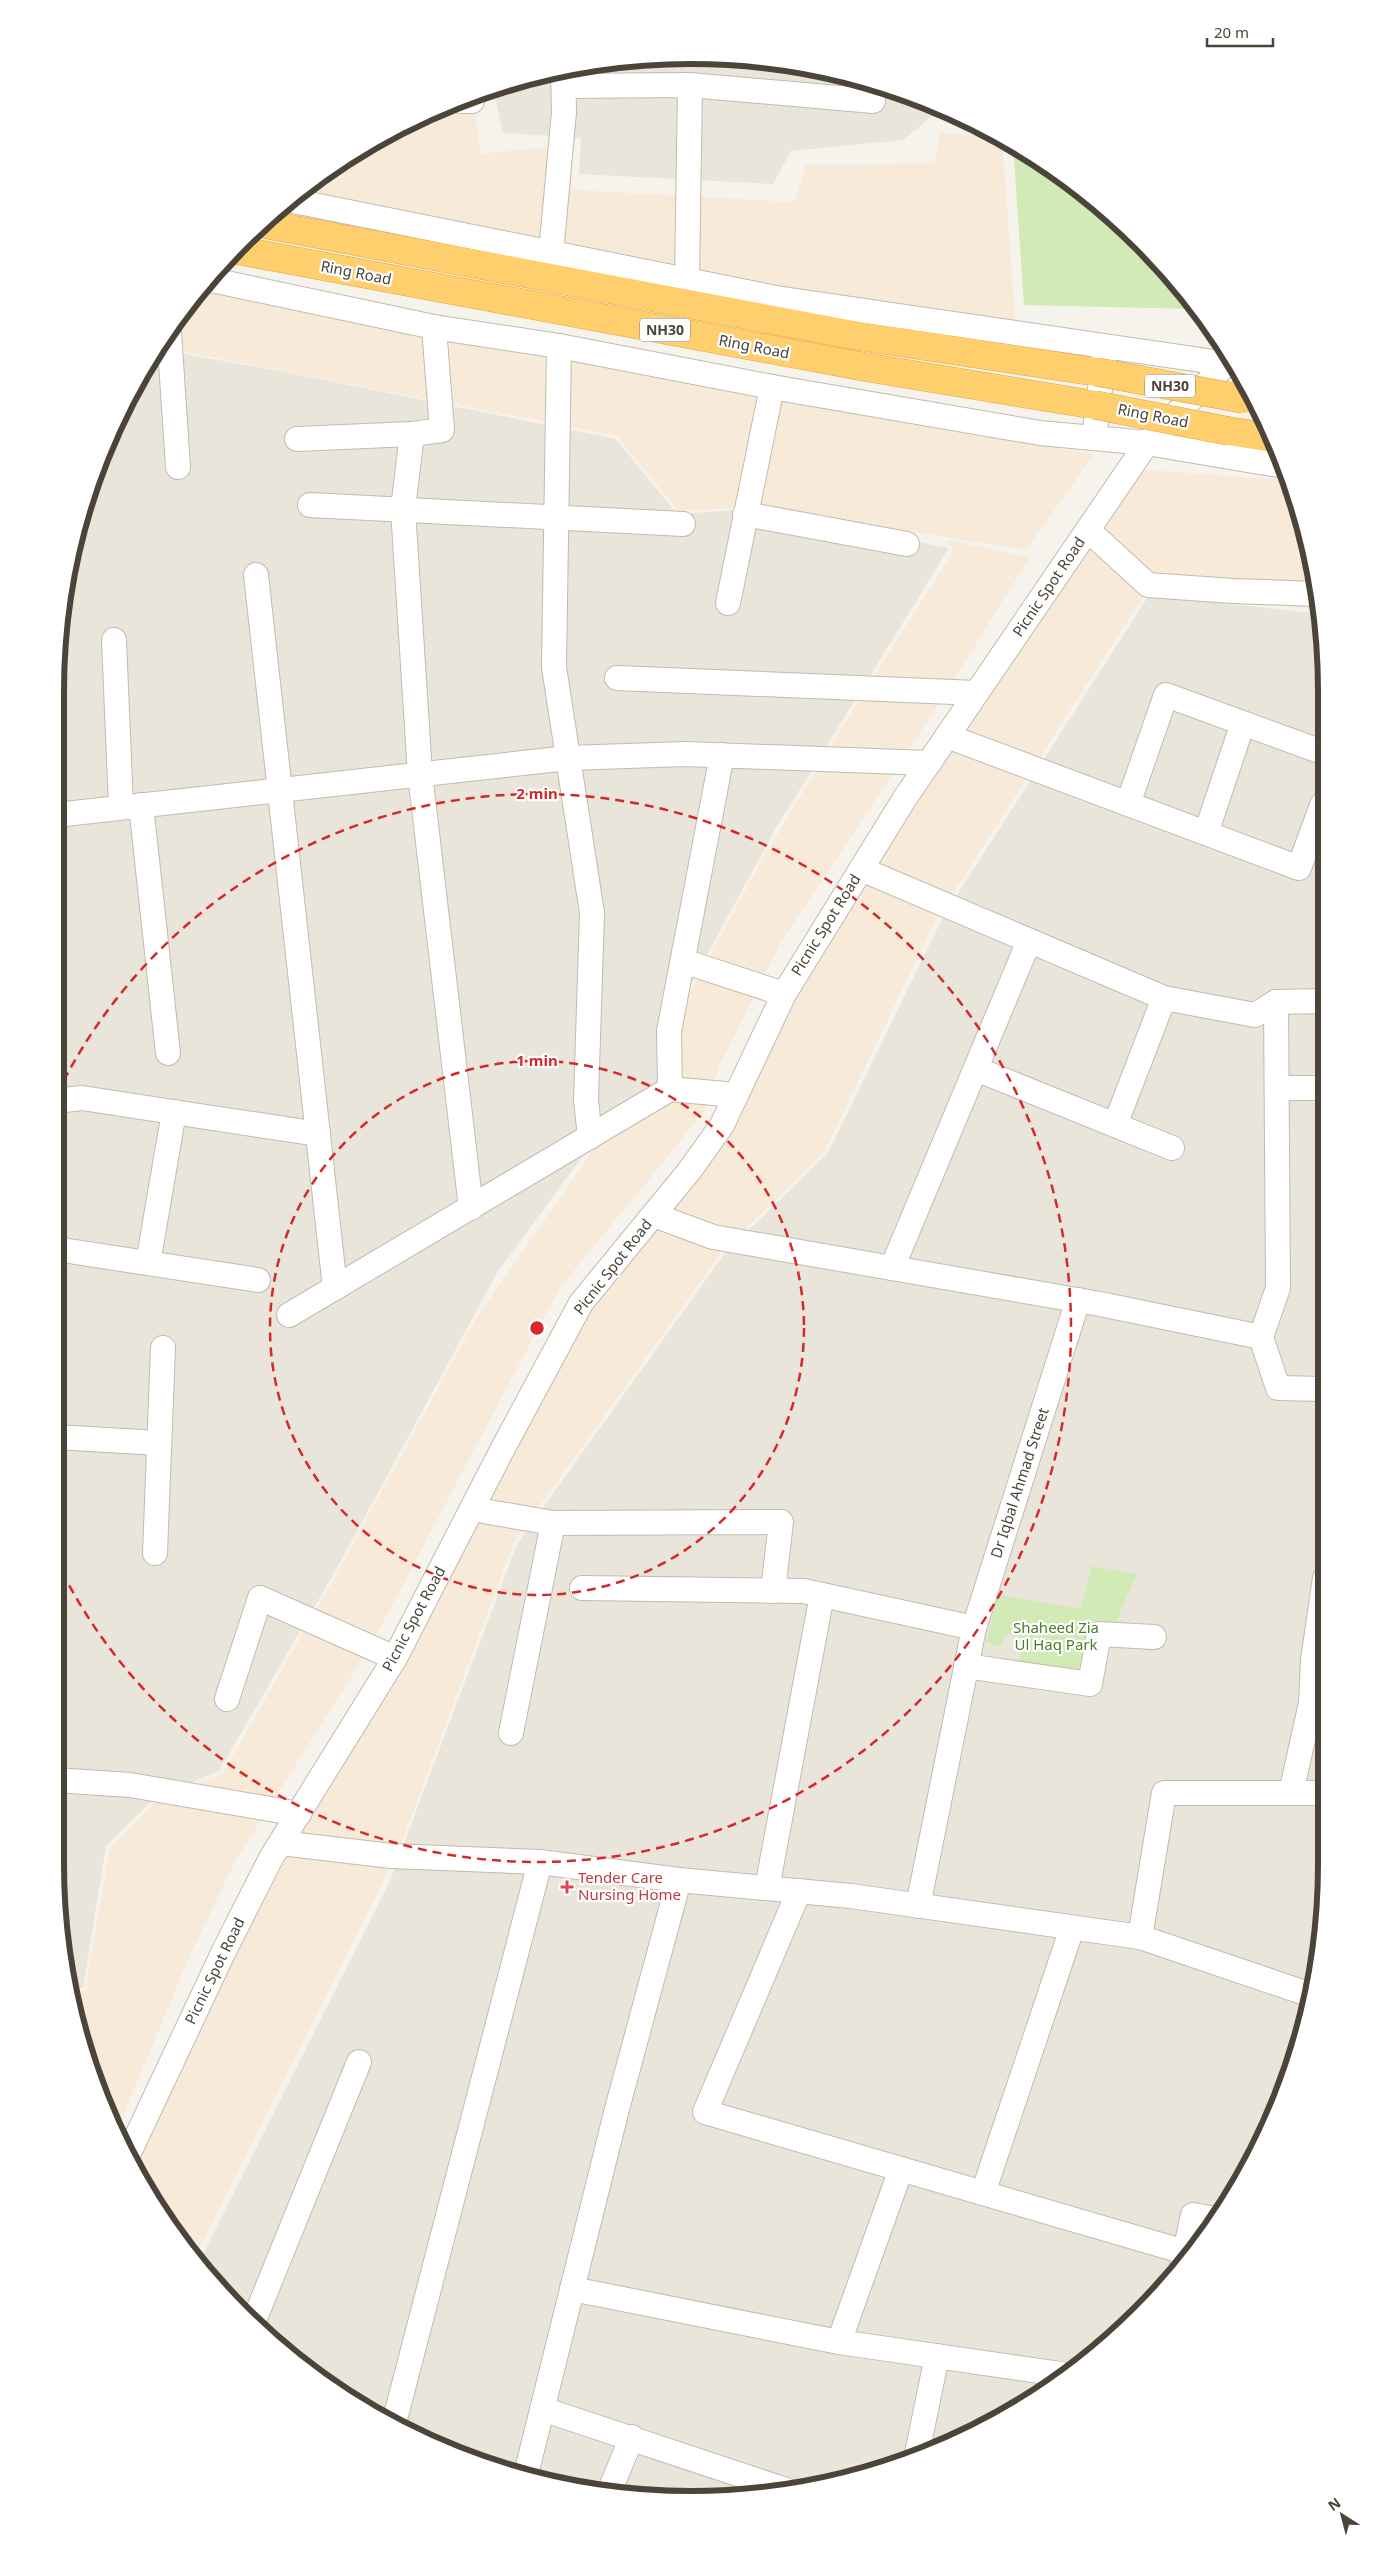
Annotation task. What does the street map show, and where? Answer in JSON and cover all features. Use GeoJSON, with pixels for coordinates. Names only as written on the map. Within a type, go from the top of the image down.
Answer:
{"type":"FeatureCollection","features":[{"type":"Feature","properties":{"kind":"highway","name":"Ring Road"},"geometry":{"type":"LineString","coordinates":[[270,225],[858,336],[1101,360],[1246,399]]}},
{"type":"Feature","properties":{"kind":"highway","name":"Ring Road"},"geometry":{"type":"LineString","coordinates":[[243,251],[865,367],[1095,405],[1264,436]]}},
{"type":"Feature","properties":{"kind":"street"},"geometry":{"type":"LineString","coordinates":[[551,253],[564,112],[564,78],[690,85],[873,101]]}},
{"type":"Feature","properties":{"kind":"street"},"geometry":{"type":"LineString","coordinates":[[687,280],[690,85]]}},
{"type":"Feature","properties":{"kind":"street"},"geometry":{"type":"LineString","coordinates":[[298,202],[687,280],[1101,360],[1225,363]]}},
{"type":"Feature","properties":{"kind":"street"},"geometry":{"type":"LineString","coordinates":[[216,281],[434,327],[559,346],[772,387],[1040,433],[1147,443],[1276,465]]}},
{"type":"Feature","properties":{"kind":"street"},"geometry":{"type":"LineString","coordinates":[[297,439],[412,434],[442,430],[434,327]]}},
{"type":"Feature","properties":{"kind":"street"},"geometry":{"type":"LineString","coordinates":[[170,342],[178,467]]}},
{"type":"Feature","properties":{"kind":"street"},"geometry":{"type":"LineString","coordinates":[[559,346],[554,667],[592,913],[586,1100],[590,1137]]}},
{"type":"Feature","properties":{"kind":"street"},"geometry":{"type":"LineString","coordinates":[[1094,438],[1101,360]]}},
{"type":"Feature","properties":{"kind":"street","name":"Picnic Spot Road"},"geometry":{"type":"LineString","coordinates":[[132,2147],[222,1953],[280,1843],[395,1658],[581,1303],[690,1170],[722,1125],[784,994],[861,869],[947,736],[1147,443],[1227,366]]}},
{"type":"Feature","properties":{"kind":"street"},"geometry":{"type":"LineString","coordinates":[[728,604],[772,387]]}},
{"type":"Feature","properties":{"kind":"street"},"geometry":{"type":"LineString","coordinates":[[412,434],[403,509],[420,774],[471,1208]]}},
{"type":"Feature","properties":{"kind":"street"},"geometry":{"type":"LineString","coordinates":[[310,505],[683,524]]}},
{"type":"Feature","properties":{"kind":"street"},"geometry":{"type":"LineString","coordinates":[[745,514],[907,544]]}},
{"type":"Feature","properties":{"kind":"street"},"geometry":{"type":"LineString","coordinates":[[1088,530],[1148,585],[1310,594]]}},
{"type":"Feature","properties":{"kind":"street"},"geometry":{"type":"LineString","coordinates":[[256,575],[335,1288]]}},
{"type":"Feature","properties":{"kind":"street"},"geometry":{"type":"LineString","coordinates":[[114,640],[131,806],[168,1053]]}},
{"type":"Feature","properties":{"kind":"street"},"geometry":{"type":"LineString","coordinates":[[617,678],[976,693]]}},
{"type":"Feature","properties":{"kind":"street"},"geometry":{"type":"LineString","coordinates":[[1128,804],[1166,695],[1318,751]]}},
{"type":"Feature","properties":{"kind":"street"},"geometry":{"type":"LineString","coordinates":[[1206,833],[1244,723]]}},
{"type":"Feature","properties":{"kind":"street"},"geometry":{"type":"LineString","coordinates":[[947,736],[1299,868],[1318,816]]}},
{"type":"Feature","properties":{"kind":"street"},"geometry":{"type":"LineString","coordinates":[[64,814],[568,758],[686,754],[929,763]]}},
{"type":"Feature","properties":{"kind":"street"},"geometry":{"type":"LineString","coordinates":[[670,1089],[669,1031],[722,755]]}},
{"type":"Feature","properties":{"kind":"street"},"geometry":{"type":"LineString","coordinates":[[861,869],[1164,998],[1255,1015],[1276,1002],[1318,1001]]}},
{"type":"Feature","properties":{"kind":"street"},"geometry":{"type":"LineString","coordinates":[[892,1268],[1030,941]]}},
{"type":"Feature","properties":{"kind":"street"},"geometry":{"type":"LineString","coordinates":[[683,961],[784,994]]}},
{"type":"Feature","properties":{"kind":"street"},"geometry":{"type":"LineString","coordinates":[[1115,1126],[1164,998]]}},
{"type":"Feature","properties":{"kind":"street"},"geometry":{"type":"LineString","coordinates":[[1276,1002],[1278,1288],[1261,1337],[1278,1388],[1318,1389]]}},
{"type":"Feature","properties":{"kind":"street"},"geometry":{"type":"LineString","coordinates":[[976,1069],[1172,1148]]}},
{"type":"Feature","properties":{"kind":"street"},"geometry":{"type":"LineString","coordinates":[[1277,1088],[1318,1088]]}},
{"type":"Feature","properties":{"kind":"street"},"geometry":{"type":"LineString","coordinates":[[289,1315],[670,1089],[736,1095]]}},
{"type":"Feature","properties":{"kind":"street"},"geometry":{"type":"LineString","coordinates":[[64,1100],[82,1098],[318,1134]]}},
{"type":"Feature","properties":{"kind":"street"},"geometry":{"type":"LineString","coordinates":[[148,1263],[174,1112]]}},
{"type":"Feature","properties":{"kind":"street"},"geometry":{"type":"LineString","coordinates":[[654,1214],[712,1237],[1078,1300],[1261,1337]]}},
{"type":"Feature","properties":{"kind":"street"},"geometry":{"type":"LineString","coordinates":[[64,1249],[258,1280]]}},
{"type":"Feature","properties":{"kind":"street","name":"Dr Iqbal Ahmad Street"},"geometry":{"type":"LineString","coordinates":[[918,1906],[974,1628],[1078,1300]]}},
{"type":"Feature","properties":{"kind":"street"},"geometry":{"type":"LineString","coordinates":[[155,1553],[163,1348]]}},
{"type":"Feature","properties":{"kind":"street"},"geometry":{"type":"LineString","coordinates":[[64,1438],[159,1444]]}},
{"type":"Feature","properties":{"kind":"street"},"geometry":{"type":"LineString","coordinates":[[472,1509],[552,1523],[781,1522],[773,1591]]}},
{"type":"Feature","properties":{"kind":"street"},"geometry":{"type":"LineString","coordinates":[[511,1733],[552,1523]]}},
{"type":"Feature","properties":{"kind":"street"},"geometry":{"type":"LineString","coordinates":[[582,1588],[804,1591],[974,1628]]}},
{"type":"Feature","properties":{"kind":"street"},"geometry":{"type":"LineString","coordinates":[[767,1888],[822,1595]]}},
{"type":"Feature","properties":{"kind":"street"},"geometry":{"type":"LineString","coordinates":[[227,1699],[260,1598],[395,1658]]}},
{"type":"Feature","properties":{"kind":"street"},"geometry":{"type":"LineString","coordinates":[[1291,1793],[1311,1703],[1313,1660],[1318,1626]]}},
{"type":"Feature","properties":{"kind":"street"},"geometry":{"type":"LineString","coordinates":[[966,1666],[1090,1684],[1099,1634],[1154,1637]]}},
{"type":"Feature","properties":{"kind":"street"},"geometry":{"type":"LineString","coordinates":[[64,1781],[130,1785],[299,1814]]}},
{"type":"Feature","properties":{"kind":"street"},"geometry":{"type":"LineString","coordinates":[[1140,1937],[1164,1793],[1318,1793]]}},
{"type":"Feature","properties":{"kind":"street"},"geometry":{"type":"LineString","coordinates":[[280,1843],[391,1856],[540,1862],[679,1880],[799,1891],[1140,1937],[1304,1993]]}},
{"type":"Feature","properties":{"kind":"street"},"geometry":{"type":"LineString","coordinates":[[396,2417],[540,1862]]}},
{"type":"Feature","properties":{"kind":"street"},"geometry":{"type":"LineString","coordinates":[[527,2469],[572,2289],[679,1880]]}},
{"type":"Feature","properties":{"kind":"street"},"geometry":{"type":"LineString","coordinates":[[799,1891],[705,2112],[983,2193],[1179,2258]]}},
{"type":"Feature","properties":{"kind":"street"},"geometry":{"type":"LineString","coordinates":[[983,2193],[1072,1928]]}},
{"type":"Feature","properties":{"kind":"street"},"geometry":{"type":"LineString","coordinates":[[256,2317],[359,2062]]}},
{"type":"Feature","properties":{"kind":"street"},"geometry":{"type":"LineString","coordinates":[[839,2342],[901,2169]]}},
{"type":"Feature","properties":{"kind":"street"},"geometry":{"type":"LineString","coordinates":[[1185,2251],[1193,2215],[1209,2218]]}},
{"type":"Feature","properties":{"kind":"street"},"geometry":{"type":"LineString","coordinates":[[572,2289],[839,2342],[1057,2374]]}},
{"type":"Feature","properties":{"kind":"street"},"geometry":{"type":"LineString","coordinates":[[918,2449],[936,2356]]}},
{"type":"Feature","properties":{"kind":"street"},"geometry":{"type":"LineString","coordinates":[[542,2408],[774,2486]]}},
{"type":"Feature","properties":{"kind":"street"},"geometry":{"type":"LineString","coordinates":[[611,2486],[632,2437]]}},
{"type":"Feature","properties":{"kind":"shaded area"},"geometry":{"type":"Polygon","coordinates":[[[650,65],[732,65],[773,69],[813,76],[893,97],[948,119],[931,117],[903,140],[791,151],[773,184],[579,174],[581,138],[503,133],[494,95],[569,76],[609,69],[650,65]]]}},
{"type":"Feature","properties":{"kind":"shaded area"},"geometry":{"type":"Polygon","coordinates":[[[475,110],[480,154],[550,147],[574,190],[794,202],[806,165],[934,163],[940,133],[981,135],[1003,147],[1015,320],[826,296],[307,195],[377,148],[451,111],[475,110]]]}},
{"type":"Feature","properties":{"kind":"shaded area"},"geometry":{"type":"Polygon","coordinates":[[[209,289],[546,353],[760,398],[1094,454],[1026,550],[759,507],[678,511],[617,436],[166,348],[209,289]]]}},
{"type":"Feature","properties":{"kind":"shaded area"},"geometry":{"type":"Polygon","coordinates":[[[164,350],[295,374],[616,439],[677,514],[755,509],[949,548],[776,828],[685,995],[664,1086],[590,1146],[497,1273],[342,1559],[219,1771],[154,1799],[106,1846],[83,1988],[76,1988],[69,1946],[64,1864],[65,650],[69,609],[76,569],[97,489],[111,451],[148,377],[164,350]]]}},
{"type":"Feature","properties":{"kind":"shaded area"},"geometry":{"type":"Polygon","coordinates":[[[1134,469],[1282,480],[1297,529],[1313,609],[1146,592],[934,923],[824,1153],[722,1252],[515,1540],[398,1852],[198,2252],[169,2212],[137,2158],[260,1888],[589,1305],[654,1223],[789,995],[1134,469]]]}},
{"type":"Feature","properties":{"kind":"shaded area"},"geometry":{"type":"Polygon","coordinates":[[[946,540],[1030,557],[929,719],[782,941],[720,1064],[704,1112],[559,1289],[370,1647],[237,1858],[191,1953],[120,2123],[97,2066],[77,1991],[85,1991],[110,1848],[156,1801],[223,1773],[336,1575],[477,1317],[596,1146],[665,1089],[687,998],[763,858],[853,710],[954,550],[946,540]]]}},
{"type":"Feature","properties":{"kind":"shaded area"},"geometry":{"type":"Polygon","coordinates":[[[1149,595],[1313,613],[1318,691],[1318,1864],[1313,1946],[1297,2026],[1271,2104],[1254,2141],[1213,2212],[1189,2246],[1135,2308],[1105,2336],[1073,2362],[1005,2407],[931,2444],[893,2458],[853,2470],[773,2486],[732,2490],[650,2490],[609,2486],[529,2470],[451,2444],[414,2427],[343,2386],[277,2336],[247,2308],[202,2257],[389,1883],[517,1544],[725,1253],[828,1153],[943,917],[1149,595]]]}},
{"type":"Feature","properties":{"kind":"green space"},"geometry":{"type":"Polygon","coordinates":[[[1014,153],[1073,193],[1105,219],[1135,247],[1189,309],[1024,305],[1014,153]]]}},
{"type":"Feature","properties":{"kind":"green space","name":"Shaheed Zia Ul Haq Park"},"geometry":{"type":"Polygon","coordinates":[[[1092,1566],[1137,1574],[1115,1624],[1091,1621],[1084,1670],[1018,1663],[1024,1638],[1006,1634],[1001,1647],[986,1642],[998,1595],[1080,1609],[1092,1566]]]}},
{"type":"Feature","properties":{"kind":"place","name":"Tender Care Nursing Home"},"geometry":{"type":"Point","coordinates":[567,1887]}}]}
